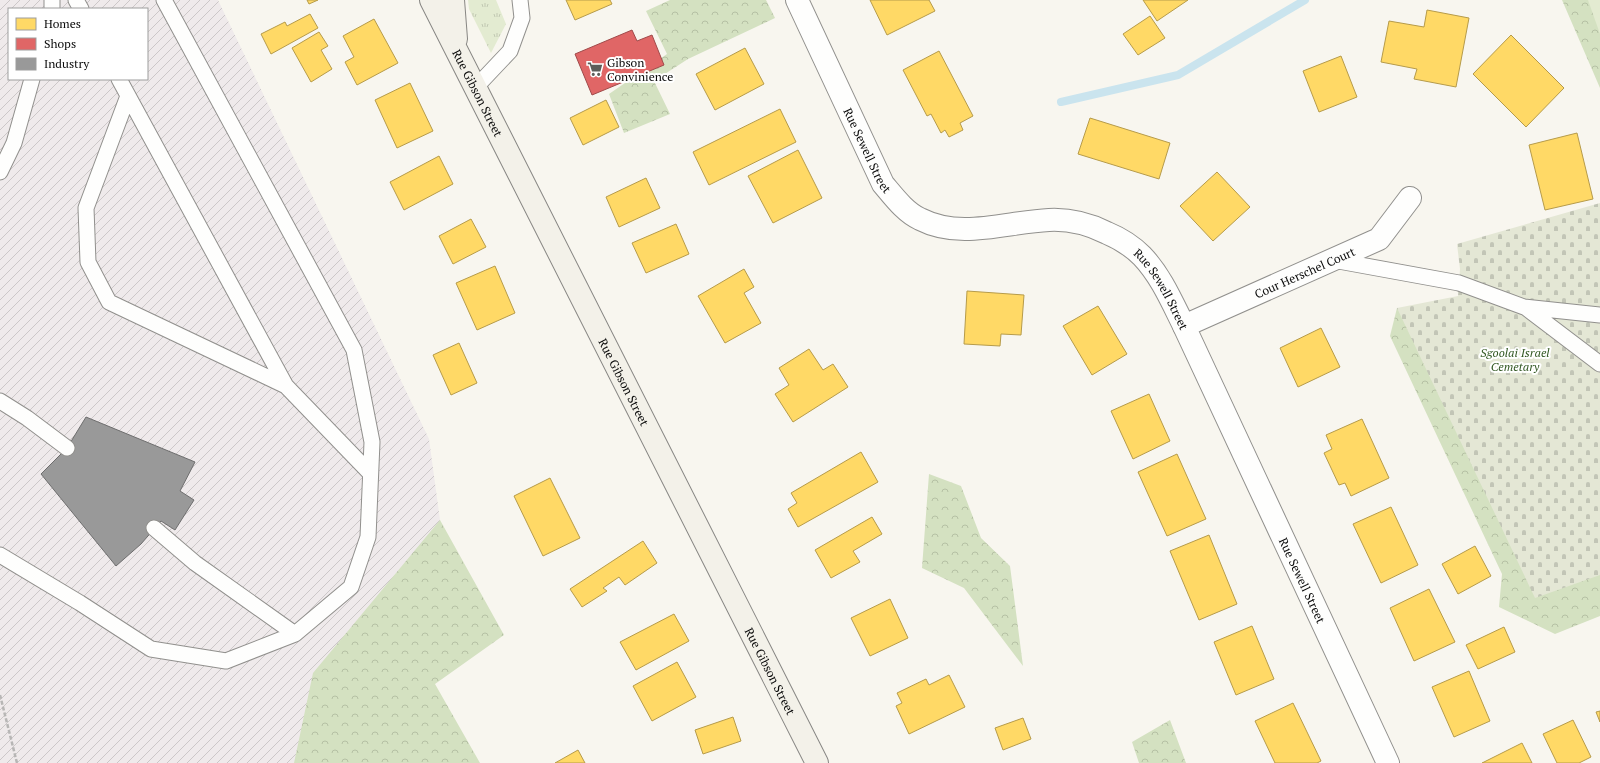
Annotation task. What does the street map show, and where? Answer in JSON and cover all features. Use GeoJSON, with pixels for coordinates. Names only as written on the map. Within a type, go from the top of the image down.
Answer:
{"type":"FeatureCollection","features":[{"type":"Feature","properties":{"kind":"main road","name":"Rue Gibson Street"},"geometry":{"type":"LineString","coordinates":[[431,0],[817,763]]}},
{"type":"Feature","properties":{"kind":"main road"},"geometry":{"type":"LineString","coordinates":[[453,0],[457,54]]}},
{"type":"Feature","properties":{"kind":"street","name":"Rue Sewell Street"},"geometry":{"type":"LineString","coordinates":[[797,0],[883,184],[899,204],[920,219],[942,228],[970,230],[1049,220],[1072,221],[1094,227],[1118,238],[1141,255],[1157,275],[1184,326],[1388,763]]}},
{"type":"Feature","properties":{"kind":"street","name":"Cour Herschel Court"},"geometry":{"type":"LineString","coordinates":[[1184,326],[1379,238],[1410,198]]}},
{"type":"Feature","properties":{"kind":"lane"},"geometry":{"type":"LineString","coordinates":[[0,555],[80,603],[151,649],[226,661],[295,634],[351,587],[368,537],[372,442],[354,350],[164,0]]}},
{"type":"Feature","properties":{"kind":"lane"},"geometry":{"type":"LineString","coordinates":[[475,88],[510,51],[522,18],[520,0]]}},
{"type":"Feature","properties":{"kind":"lane"},"geometry":{"type":"LineString","coordinates":[[0,172],[14,143],[32,80]]}},
{"type":"Feature","properties":{"kind":"lane"},"geometry":{"type":"LineString","coordinates":[[120,80],[286,386],[370,473]]}},
{"type":"Feature","properties":{"kind":"lane"},"geometry":{"type":"LineString","coordinates":[[128,96],[86,208],[88,262],[109,302],[286,386]]}},
{"type":"Feature","properties":{"kind":"lane"},"geometry":{"type":"LineString","coordinates":[[1332,259],[1459,283],[1524,307],[1600,315]]}},
{"type":"Feature","properties":{"kind":"lane"},"geometry":{"type":"LineString","coordinates":[[1524,307],[1600,364]]}},
{"type":"Feature","properties":{"kind":"lane"},"geometry":{"type":"LineString","coordinates":[[0,401],[27,418],[67,448]]}},
{"type":"Feature","properties":{"kind":"lane"},"geometry":{"type":"LineString","coordinates":[[154,528],[195,563],[295,634]]}},
{"type":"Feature","properties":{"kind":"path"},"geometry":{"type":"LineString","coordinates":[[0,695],[17,763]]}},
{"type":"Feature","properties":{"kind":"shaded area"},"geometry":{"type":"Polygon","coordinates":[[[0,0],[218,0],[429,439],[440,520],[366,707],[368,763],[0,763],[0,0]]]}},
{"type":"Feature","properties":{"kind":"green space"},"geometry":{"type":"Polygon","coordinates":[[[468,0],[496,0],[506,24],[491,53],[469,9],[468,0]]]}},
{"type":"Feature","properties":{"kind":"green space"},"geometry":{"type":"Polygon","coordinates":[[[670,0],[766,0],[775,18],[688,59],[654,81],[670,114],[624,133],[609,94],[667,54],[646,11],[670,0]]]}},
{"type":"Feature","properties":{"kind":"green space"},"geometry":{"type":"Polygon","coordinates":[[[1562,0],[1600,0],[1600,88],[1562,0]]]}},
{"type":"Feature","properties":{"kind":"green space"},"geometry":{"type":"Polygon","coordinates":[[[1588,0],[1600,0],[1600,34],[1588,0]]]}},
{"type":"Feature","properties":{"kind":"green space","name":"Sgoolai Israel Cemetary"},"geometry":{"type":"Polygon","coordinates":[[[1600,203],[1600,575],[1535,598],[1397,308],[1458,296],[1460,269],[1457,244],[1600,203]]]}},
{"type":"Feature","properties":{"kind":"green space"},"geometry":{"type":"Polygon","coordinates":[[[1397,308],[1445,330],[1600,566],[1600,616],[1555,634],[1499,607],[1502,574],[1390,336],[1397,308]]]}},
{"type":"Feature","properties":{"kind":"green space"},"geometry":{"type":"Polygon","coordinates":[[[929,474],[961,486],[981,538],[1010,566],[1023,666],[964,588],[922,568],[929,474]]]}},
{"type":"Feature","properties":{"kind":"green space"},"geometry":{"type":"Polygon","coordinates":[[[440,520],[504,635],[435,684],[480,763],[294,763],[313,673],[440,520]]]}},
{"type":"Feature","properties":{"kind":"green space"},"geometry":{"type":"Polygon","coordinates":[[[1170,720],[1186,763],[1139,763],[1132,742],[1170,720]]]}},
{"type":"Feature","properties":{"kind":"building: Homes"},"geometry":{"type":"Polygon","coordinates":[[[307,0],[318,0],[309,4],[307,0]]]}},
{"type":"Feature","properties":{"kind":"building: Homes"},"geometry":{"type":"Polygon","coordinates":[[[566,0],[610,0],[612,4],[575,20],[566,0]]]}},
{"type":"Feature","properties":{"kind":"building: Homes"},"geometry":{"type":"Polygon","coordinates":[[[870,0],[929,0],[935,11],[887,35],[870,0]]]}},
{"type":"Feature","properties":{"kind":"building: Homes"},"geometry":{"type":"Polygon","coordinates":[[[1143,0],[1188,0],[1157,21],[1143,0]]]}},
{"type":"Feature","properties":{"kind":"building: Homes"},"geometry":{"type":"Polygon","coordinates":[[[1427,10],[1469,18],[1456,87],[1414,79],[1417,69],[1381,62],[1389,21],[1424,27],[1427,10]]]}},
{"type":"Feature","properties":{"kind":"building: Homes"},"geometry":{"type":"Polygon","coordinates":[[[310,14],[318,28],[271,54],[261,34],[285,22],[287,26],[310,14]]]}},
{"type":"Feature","properties":{"kind":"building: Homes"},"geometry":{"type":"Polygon","coordinates":[[[1150,16],[1165,38],[1138,55],[1123,34],[1150,16]]]}},
{"type":"Feature","properties":{"kind":"building: Homes"},"geometry":{"type":"Polygon","coordinates":[[[374,19],[398,63],[357,85],[345,62],[354,57],[343,36],[374,19]]]}},
{"type":"Feature","properties":{"kind":"building: Homes"},"geometry":{"type":"Polygon","coordinates":[[[319,32],[328,46],[321,50],[332,69],[311,82],[292,48],[319,32]]]}},
{"type":"Feature","properties":{"kind":"building: Homes"},"geometry":{"type":"Polygon","coordinates":[[[1511,35],[1564,88],[1526,127],[1473,74],[1511,35]]]}},
{"type":"Feature","properties":{"kind":"building: Homes"},"geometry":{"type":"Polygon","coordinates":[[[745,48],[764,84],[715,110],[696,74],[745,48]]]}},
{"type":"Feature","properties":{"kind":"building: Homes"},"geometry":{"type":"Polygon","coordinates":[[[939,51],[973,116],[960,123],[963,130],[949,137],[945,130],[941,133],[931,114],[927,116],[903,70],[939,51]]]}},
{"type":"Feature","properties":{"kind":"building: Homes"},"geometry":{"type":"Polygon","coordinates":[[[1341,56],[1357,97],[1319,112],[1303,71],[1341,56]]]}},
{"type":"Feature","properties":{"kind":"building: Homes"},"geometry":{"type":"Polygon","coordinates":[[[410,83],[433,131],[397,148],[375,100],[410,83]]]}},
{"type":"Feature","properties":{"kind":"building: Homes"},"geometry":{"type":"Polygon","coordinates":[[[606,100],[619,127],[583,145],[570,118],[606,100]]]}},
{"type":"Feature","properties":{"kind":"building: Homes"},"geometry":{"type":"Polygon","coordinates":[[[780,109],[796,142],[709,185],[693,152],[780,109]]]}},
{"type":"Feature","properties":{"kind":"building: Homes"},"geometry":{"type":"Polygon","coordinates":[[[1090,118],[1170,143],[1159,179],[1078,154],[1090,118]]]}},
{"type":"Feature","properties":{"kind":"building: Homes"},"geometry":{"type":"Polygon","coordinates":[[[1577,133],[1593,199],[1545,210],[1529,145],[1577,133]]]}},
{"type":"Feature","properties":{"kind":"building: Homes"},"geometry":{"type":"Polygon","coordinates":[[[798,150],[822,198],[773,223],[748,176],[798,150]]]}},
{"type":"Feature","properties":{"kind":"building: Homes"},"geometry":{"type":"Polygon","coordinates":[[[439,156],[453,184],[404,210],[390,182],[439,156]]]}},
{"type":"Feature","properties":{"kind":"building: Homes"},"geometry":{"type":"Polygon","coordinates":[[[1217,172],[1250,207],[1213,241],[1180,206],[1217,172]]]}},
{"type":"Feature","properties":{"kind":"building: Homes"},"geometry":{"type":"Polygon","coordinates":[[[646,178],[660,208],[619,227],[606,197],[646,178]]]}},
{"type":"Feature","properties":{"kind":"building: Homes"},"geometry":{"type":"Polygon","coordinates":[[[471,219],[486,247],[453,264],[439,236],[471,219]]]}},
{"type":"Feature","properties":{"kind":"building: Homes"},"geometry":{"type":"Polygon","coordinates":[[[676,224],[689,254],[646,273],[632,243],[676,224]]]}},
{"type":"Feature","properties":{"kind":"building: Homes"},"geometry":{"type":"Polygon","coordinates":[[[495,266],[515,313],[477,330],[456,283],[495,266]]]}},
{"type":"Feature","properties":{"kind":"building: Homes"},"geometry":{"type":"Polygon","coordinates":[[[744,269],[754,287],[744,293],[761,323],[725,343],[698,296],[744,269]]]}},
{"type":"Feature","properties":{"kind":"building: Homes"},"geometry":{"type":"Polygon","coordinates":[[[967,291],[1024,295],[1021,335],[1001,334],[1000,346],[964,344],[967,291]]]}},
{"type":"Feature","properties":{"kind":"building: Homes"},"geometry":{"type":"Polygon","coordinates":[[[1098,306],[1127,354],[1092,375],[1063,326],[1098,306]]]}},
{"type":"Feature","properties":{"kind":"building: Homes"},"geometry":{"type":"Polygon","coordinates":[[[1321,328],[1340,367],[1298,387],[1280,348],[1321,328]]]}},
{"type":"Feature","properties":{"kind":"building: Homes"},"geometry":{"type":"Polygon","coordinates":[[[459,343],[477,383],[451,395],[433,355],[459,343]]]}},
{"type":"Feature","properties":{"kind":"building: Homes"},"geometry":{"type":"Polygon","coordinates":[[[809,349],[823,370],[833,364],[848,387],[793,422],[775,394],[789,385],[779,368],[809,349]]]}},
{"type":"Feature","properties":{"kind":"building: Homes"},"geometry":{"type":"Polygon","coordinates":[[[1149,394],[1170,441],[1133,459],[1111,411],[1149,394]]]}},
{"type":"Feature","properties":{"kind":"building: Homes"},"geometry":{"type":"Polygon","coordinates":[[[1362,419],[1389,478],[1351,496],[1345,483],[1339,485],[1324,453],[1332,449],[1326,435],[1362,419]]]}},
{"type":"Feature","properties":{"kind":"building: Homes"},"geometry":{"type":"Polygon","coordinates":[[[861,452],[878,482],[798,527],[788,509],[797,503],[791,493],[861,452]]]}},
{"type":"Feature","properties":{"kind":"building: Homes"},"geometry":{"type":"Polygon","coordinates":[[[1177,454],[1206,519],[1167,536],[1138,472],[1177,454]]]}},
{"type":"Feature","properties":{"kind":"building: Homes"},"geometry":{"type":"Polygon","coordinates":[[[550,478],[580,538],[543,556],[514,496],[550,478]]]}},
{"type":"Feature","properties":{"kind":"building: Homes"},"geometry":{"type":"Polygon","coordinates":[[[1391,507],[1418,565],[1381,583],[1353,524],[1391,507]]]}},
{"type":"Feature","properties":{"kind":"building: Homes"},"geometry":{"type":"Polygon","coordinates":[[[872,517],[882,534],[853,551],[860,562],[831,578],[815,550],[872,517]]]}},
{"type":"Feature","properties":{"kind":"building: Homes"},"geometry":{"type":"Polygon","coordinates":[[[1209,535],[1237,604],[1199,620],[1170,551],[1209,535]]]}},
{"type":"Feature","properties":{"kind":"building: Homes"},"geometry":{"type":"Polygon","coordinates":[[[643,541],[657,563],[625,585],[619,577],[603,588],[607,591],[582,607],[570,589],[643,541]]]}},
{"type":"Feature","properties":{"kind":"building: Homes"},"geometry":{"type":"Polygon","coordinates":[[[1475,546],[1491,576],[1458,594],[1442,564],[1475,546]]]}},
{"type":"Feature","properties":{"kind":"building: Homes"},"geometry":{"type":"Polygon","coordinates":[[[1429,589],[1455,642],[1414,661],[1390,608],[1429,589]]]}},
{"type":"Feature","properties":{"kind":"building: Homes"},"geometry":{"type":"Polygon","coordinates":[[[890,599],[908,638],[870,656],[851,618],[890,599]]]}},
{"type":"Feature","properties":{"kind":"building: Homes"},"geometry":{"type":"Polygon","coordinates":[[[674,614],[689,641],[636,670],[620,642],[674,614]]]}},
{"type":"Feature","properties":{"kind":"building: Homes"},"geometry":{"type":"Polygon","coordinates":[[[1252,626],[1274,679],[1236,695],[1214,642],[1252,626]]]}},
{"type":"Feature","properties":{"kind":"building: Homes"},"geometry":{"type":"Polygon","coordinates":[[[1504,627],[1515,652],[1478,669],[1466,645],[1504,627]]]}},
{"type":"Feature","properties":{"kind":"building: Homes"},"geometry":{"type":"Polygon","coordinates":[[[677,662],[696,697],[652,721],[633,686],[677,662]]]}},
{"type":"Feature","properties":{"kind":"building: Homes"},"geometry":{"type":"Polygon","coordinates":[[[1469,671],[1490,721],[1454,737],[1432,687],[1469,671]]]}},
{"type":"Feature","properties":{"kind":"building: Homes"},"geometry":{"type":"Polygon","coordinates":[[[949,675],[965,707],[909,734],[896,706],[902,703],[897,693],[926,679],[929,685],[949,675]]]}},
{"type":"Feature","properties":{"kind":"building: Homes"},"geometry":{"type":"Polygon","coordinates":[[[1293,703],[1321,761],[1317,763],[1275,763],[1255,721],[1293,703]]]}},
{"type":"Feature","properties":{"kind":"building: Homes"},"geometry":{"type":"Polygon","coordinates":[[[1600,711],[1600,722],[1596,712],[1600,711]]]}},
{"type":"Feature","properties":{"kind":"building: Homes"},"geometry":{"type":"Polygon","coordinates":[[[733,717],[741,741],[703,754],[695,730],[733,717]]]}},
{"type":"Feature","properties":{"kind":"building: Homes"},"geometry":{"type":"Polygon","coordinates":[[[1023,718],[1031,739],[1003,750],[995,728],[1023,718]]]}},
{"type":"Feature","properties":{"kind":"building: Homes"},"geometry":{"type":"Polygon","coordinates":[[[1573,720],[1591,757],[1579,763],[1557,763],[1543,734],[1573,720]]]}},
{"type":"Feature","properties":{"kind":"building: Homes"},"geometry":{"type":"Polygon","coordinates":[[[1522,743],[1532,763],[1482,763],[1522,743]]]}},
{"type":"Feature","properties":{"kind":"building: Homes"},"geometry":{"type":"Polygon","coordinates":[[[578,750],[585,763],[555,763],[578,750]]]}},
{"type":"Feature","properties":{"kind":"building: Shops"},"geometry":{"type":"Polygon","coordinates":[[[632,30],[637,41],[652,35],[664,65],[592,95],[575,54],[632,30]]]}},
{"type":"Feature","properties":{"kind":"building: Industry"},"geometry":{"type":"Polygon","coordinates":[[[86,417],[195,462],[180,491],[194,500],[175,530],[161,521],[141,544],[116,566],[41,474],[67,448],[86,417]]]}},
{"type":"Feature","properties":{"kind":"waterway"},"geometry":{"type":"LineString","coordinates":[[1061,102],[1178,75],[1305,0]]}},
{"type":"Feature","properties":{"kind":"place","name":"Gibson Convinience"},"geometry":{"type":"Point","coordinates":[595,69]}}]}
